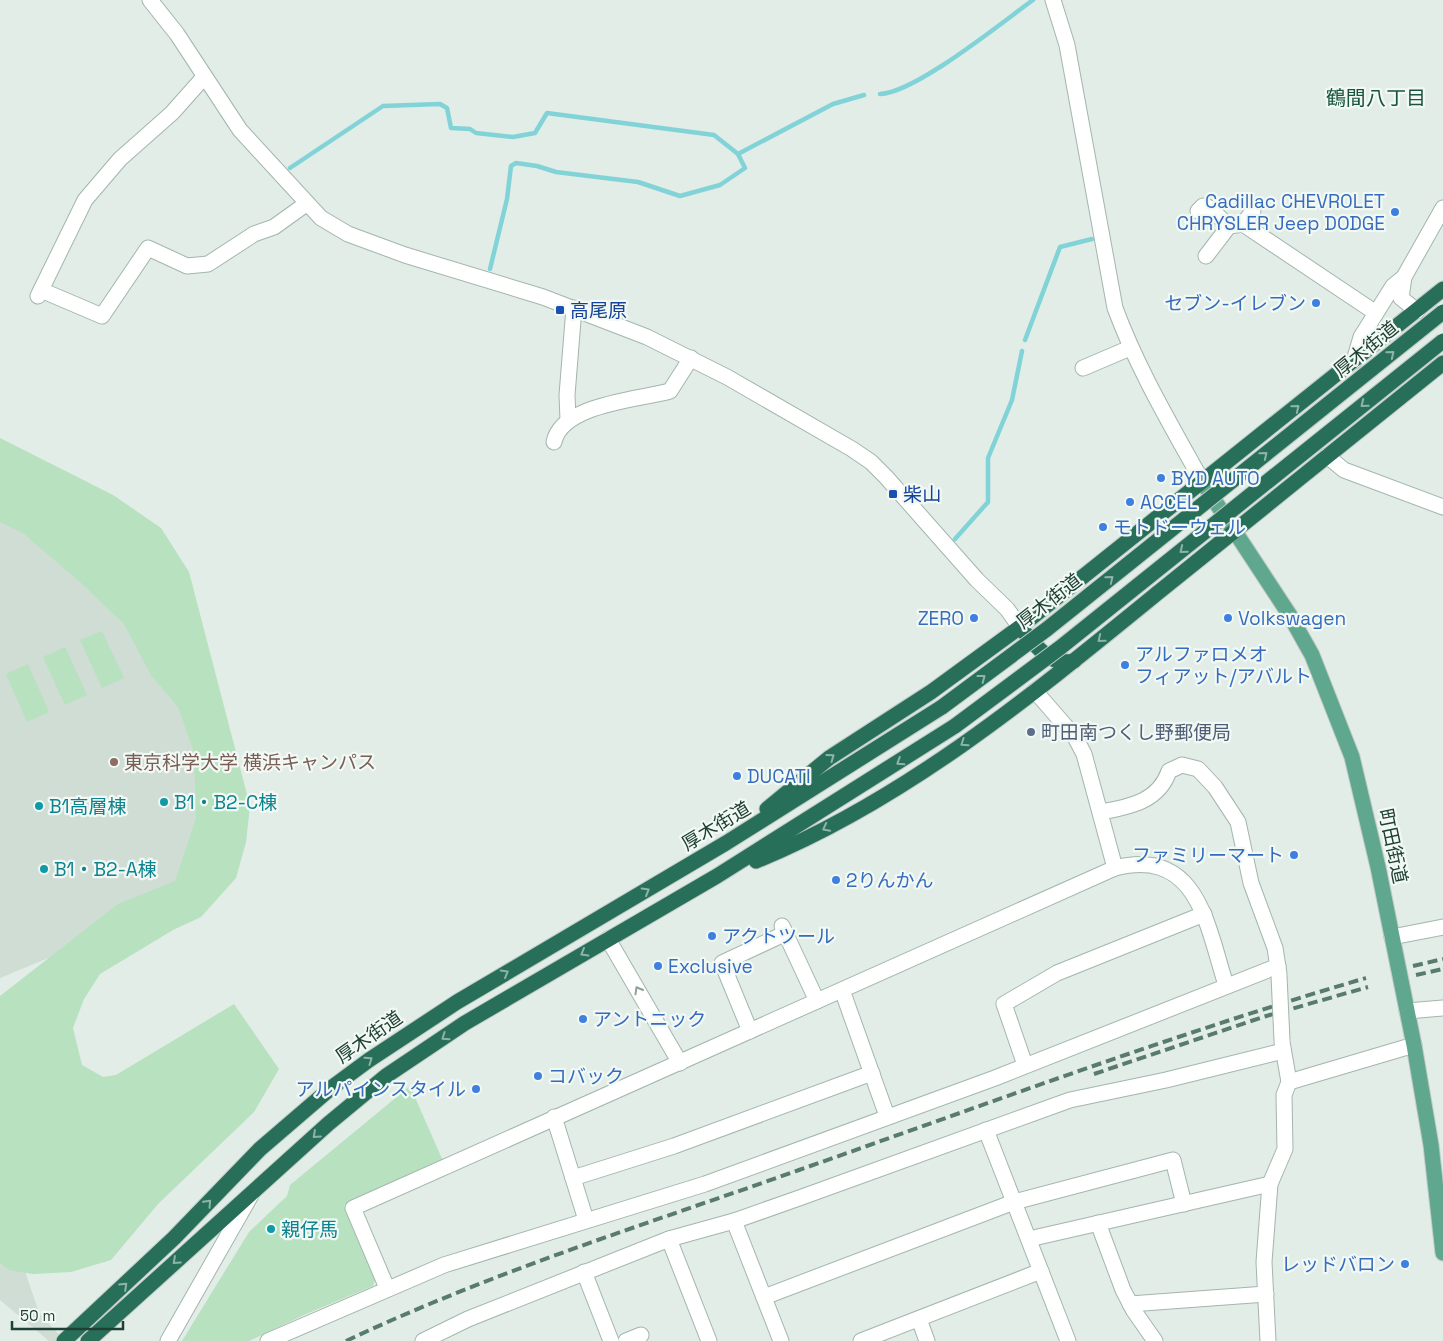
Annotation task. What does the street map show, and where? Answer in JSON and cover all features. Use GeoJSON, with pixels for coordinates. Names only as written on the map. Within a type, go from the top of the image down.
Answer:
{"type":"FeatureCollection","features":[{"type":"Feature","properties":{"kind":"highway"},"geometry":{"type":"LineString","coordinates":[[726,844],[830,758],[931,692],[1020,627],[1203,483],[1443,289]]}},
{"type":"Feature","properties":{"kind":"highway","name":"厚木街道"},"geometry":{"type":"LineString","coordinates":[[70,1336],[174,1238],[260,1149],[331,1088],[457,1002],[726,844],[942,708],[1047,629],[1443,312]]}},
{"type":"Feature","properties":{"kind":"highway"},"geometry":{"type":"LineString","coordinates":[[88,1341],[328,1124],[386,1076],[465,1023],[717,876],[955,726],[1061,647],[1443,341]]}},
{"type":"Feature","properties":{"kind":"highway"},"geometry":{"type":"LineString","coordinates":[[717,876],[785,849],[857,812],[968,741],[1074,661],[1443,363]]}},
{"type":"Feature","properties":{"kind":"highway"},"geometry":{"type":"LineString","coordinates":[[1020,627],[1044,656],[1064,663],[1074,661]]}},
{"type":"Feature","properties":{"kind":"main road","name":"町田街道"},"geometry":{"type":"LineString","coordinates":[[1203,483],[1289,614],[1312,655],[1331,700],[1354,767],[1414,1045],[1441,1216],[1443,1252]]}},
{"type":"Feature","properties":{"kind":"street"},"geometry":{"type":"LineString","coordinates":[[150,0],[177,34],[240,130],[306,204],[321,218],[348,234],[405,255],[574,308],[647,337],[691,358],[783,409],[871,462],[1007,609],[1020,627]]}},
{"type":"Feature","properties":{"kind":"street"},"geometry":{"type":"LineString","coordinates":[[1053,0],[1067,44],[1115,308],[1130,348],[1166,419],[1203,483]]}},
{"type":"Feature","properties":{"kind":"street"},"geometry":{"type":"LineString","coordinates":[[204,77],[172,113],[120,159],[85,200],[40,293],[102,316],[148,248],[187,266],[208,264],[254,234],[274,227],[306,204]]}},
{"type":"Feature","properties":{"kind":"street"},"geometry":{"type":"LineString","coordinates":[[1198,211],[1203,206],[1208,207],[1376,313]]}},
{"type":"Feature","properties":{"kind":"street"},"geometry":{"type":"LineString","coordinates":[[1354,361],[1361,337],[1394,286],[1404,277],[1443,208]]}},
{"type":"Feature","properties":{"kind":"street"},"geometry":{"type":"LineString","coordinates":[[1206,256],[1236,225],[1253,211]]}},
{"type":"Feature","properties":{"kind":"street"},"geometry":{"type":"LineString","coordinates":[[1404,277],[1401,298],[1417,310]]}},
{"type":"Feature","properties":{"kind":"street"},"geometry":{"type":"LineString","coordinates":[[568,420],[567,395],[574,308]]}},
{"type":"Feature","properties":{"kind":"street"},"geometry":{"type":"LineString","coordinates":[[1083,368],[1130,348]]}},
{"type":"Feature","properties":{"kind":"street"},"geometry":{"type":"LineString","coordinates":[[554,442],[559,429],[568,420],[580,413],[598,407],[670,392],[691,358]]}},
{"type":"Feature","properties":{"kind":"street"},"geometry":{"type":"LineString","coordinates":[[1327,456],[1344,470],[1443,506]]}},
{"type":"Feature","properties":{"kind":"street"},"geometry":{"type":"LineString","coordinates":[[1035,691],[1075,737],[1088,767],[1115,868]]}},
{"type":"Feature","properties":{"kind":"street"},"geometry":{"type":"LineString","coordinates":[[1101,812],[1130,807],[1150,797],[1165,783],[1169,771],[1182,765],[1198,769],[1215,786],[1238,822],[1250,882],[1274,948],[1278,971],[1282,1045],[1289,1082],[1284,1095],[1285,1149],[1270,1184],[1264,1262],[1268,1341]]}},
{"type":"Feature","properties":{"kind":"street"},"geometry":{"type":"LineString","coordinates":[[386,1288],[353,1208],[1115,868],[1143,863],[1159,866],[1176,874],[1189,886],[1204,914],[1226,985]]}},
{"type":"Feature","properties":{"kind":"street"},"geometry":{"type":"LineString","coordinates":[[1025,1065],[1004,1004],[1057,973],[1204,914]]}},
{"type":"Feature","properties":{"kind":"street"},"geometry":{"type":"LineString","coordinates":[[1392,937],[1443,927]]}},
{"type":"Feature","properties":{"kind":"street"},"geometry":{"type":"LineString","coordinates":[[750,1032],[722,963],[784,929],[817,1001]]}},
{"type":"Feature","properties":{"kind":"street"},"geometry":{"type":"LineString","coordinates":[[608,939],[680,1063]]}},
{"type":"Feature","properties":{"kind":"street"},"geometry":{"type":"LineString","coordinates":[[268,1341],[386,1288],[444,1265],[705,1184],[995,1078],[1226,985],[1278,971]]}},
{"type":"Feature","properties":{"kind":"street"},"geometry":{"type":"LineString","coordinates":[[842,990],[887,1116]]}},
{"type":"Feature","properties":{"kind":"street"},"geometry":{"type":"LineString","coordinates":[[1407,1011],[1443,1008]]}},
{"type":"Feature","properties":{"kind":"street"},"geometry":{"type":"LineString","coordinates":[[423,1341],[468,1318],[670,1239],[734,1221],[1070,1100],[1176,1078],[1282,1045]]}},
{"type":"Feature","properties":{"kind":"street"},"geometry":{"type":"LineString","coordinates":[[1289,1082],[1414,1045]]}},
{"type":"Feature","properties":{"kind":"street"},"geometry":{"type":"LineString","coordinates":[[573,1178],[674,1146],[872,1073]]}},
{"type":"Feature","properties":{"kind":"street"},"geometry":{"type":"LineString","coordinates":[[554,1117],[586,1220]]}},
{"type":"Feature","properties":{"kind":"street"},"geometry":{"type":"LineString","coordinates":[[986,1130],[1068,1341]]}},
{"type":"Feature","properties":{"kind":"street"},"geometry":{"type":"LineString","coordinates":[[764,1297],[1014,1202],[1173,1160],[1184,1204]]}},
{"type":"Feature","properties":{"kind":"street"},"geometry":{"type":"LineString","coordinates":[[1029,1239],[1270,1184]]}},
{"type":"Feature","properties":{"kind":"street"},"geometry":{"type":"LineString","coordinates":[[168,1341],[252,1193]]}},
{"type":"Feature","properties":{"kind":"street"},"geometry":{"type":"LineString","coordinates":[[734,1221],[781,1341]]}},
{"type":"Feature","properties":{"kind":"street"},"geometry":{"type":"LineString","coordinates":[[1098,1223],[1130,1304],[1155,1341]]}},
{"type":"Feature","properties":{"kind":"street"},"geometry":{"type":"LineString","coordinates":[[670,1239],[709,1341]]}},
{"type":"Feature","properties":{"kind":"street"},"geometry":{"type":"LineString","coordinates":[[861,1341],[1041,1271]]}},
{"type":"Feature","properties":{"kind":"street"},"geometry":{"type":"LineString","coordinates":[[584,1272],[611,1341]]}},
{"type":"Feature","properties":{"kind":"street"},"geometry":{"type":"LineString","coordinates":[[1130,1304],[1266,1294]]}},
{"type":"Feature","properties":{"kind":"street"},"geometry":{"type":"LineString","coordinates":[[919,1319],[928,1341]]}},
{"type":"Feature","properties":{"kind":"street"},"geometry":{"type":"LineString","coordinates":[[626,1341],[641,1335]]}},
{"type":"Feature","properties":{"kind":"shaded area","name":"東京科学大学 横浜キャンパス"},"geometry":{"type":"Polygon","coordinates":[[[0,514],[8,517],[220,705],[218,864],[104,935],[0,978],[0,514]]]}},
{"type":"Feature","properties":{"kind":"shaded area"},"geometry":{"type":"Polygon","coordinates":[[[0,1196],[39,1313],[65,1341],[49,1341],[0,1300],[0,1196]]]}},
{"type":"Feature","properties":{"kind":"green space"},"geometry":{"type":"Polygon","coordinates":[[[0,438],[113,495],[161,528],[189,572],[250,806],[246,842],[236,878],[201,917],[173,930],[100,974],[84,999],[73,1028],[82,1065],[103,1077],[116,1075],[234,1004],[279,1069],[254,1112],[158,1204],[111,1260],[71,1272],[33,1274],[9,1270],[0,1263],[0,996],[118,904],[175,881],[196,818],[194,752],[178,707],[151,675],[124,624],[80,582],[23,533],[0,522],[0,438]]]}},
{"type":"Feature","properties":{"kind":"green space"},"geometry":{"type":"Polygon","coordinates":[[[102,631],[124,678],[102,688],[80,640],[102,631]]]}},
{"type":"Feature","properties":{"kind":"green space"},"geometry":{"type":"Polygon","coordinates":[[[65,647],[87,695],[65,705],[43,657],[65,647]]]}},
{"type":"Feature","properties":{"kind":"green space"},"geometry":{"type":"Polygon","coordinates":[[[28,664],[49,712],[27,722],[6,674],[28,664]]]}},
{"type":"Feature","properties":{"kind":"green space"},"geometry":{"type":"Polygon","coordinates":[[[410,1086],[443,1161],[344,1205],[375,1280],[373,1286],[306,1314],[249,1341],[182,1341],[249,1232],[287,1196],[290,1185],[410,1086]]]}},
{"type":"Feature","properties":{"kind":"waterway"},"geometry":{"type":"LineString","coordinates":[[880,94],[895,91],[935,70],[980,40],[1033,0]]}},
{"type":"Feature","properties":{"kind":"waterway"},"geometry":{"type":"LineString","coordinates":[[738,154],[833,104],[864,95]]}},
{"type":"Feature","properties":{"kind":"waterway"},"geometry":{"type":"LineString","coordinates":[[290,168],[383,106],[440,104],[447,108],[451,128],[470,129],[476,133],[513,137],[535,133],[547,113],[714,135],[738,154],[745,168],[720,185],[680,196],[638,182],[556,172],[537,166],[516,163],[511,166],[507,199],[490,269]]}},
{"type":"Feature","properties":{"kind":"waterway"},"geometry":{"type":"LineString","coordinates":[[1025,340],[1060,247],[1092,239]]}},
{"type":"Feature","properties":{"kind":"waterway"},"geometry":{"type":"LineString","coordinates":[[955,539],[988,502],[988,458],[1012,400],[1022,351]]}},
{"type":"Feature","properties":{"kind":"railway"},"geometry":{"type":"LineString","coordinates":[[1413,966],[1443,959]]}},
{"type":"Feature","properties":{"kind":"railway"},"geometry":{"type":"LineString","coordinates":[[1416,975],[1443,969]]}},
{"type":"Feature","properties":{"kind":"railway"},"geometry":{"type":"LineString","coordinates":[[346,1341],[457,1293],[570,1250],[1081,1070],[1223,1022],[1366,978]]}},
{"type":"Feature","properties":{"kind":"railway"},"geometry":{"type":"LineString","coordinates":[[1094,1074],[1263,1017],[1368,987]]}},
{"type":"Feature","properties":{"kind":"place","name":"Cadillac CHEVROLET CHRYSLER Jeep DODGE"},"geometry":{"type":"Point","coordinates":[1395,212]}},
{"type":"Feature","properties":{"kind":"place","name":"セブン-イレブン"},"geometry":{"type":"Point","coordinates":[1316,303]}},
{"type":"Feature","properties":{"kind":"place","name":"高尾原"},"geometry":{"type":"Point","coordinates":[560,310]}},
{"type":"Feature","properties":{"kind":"place","name":"BYD AUTO"},"geometry":{"type":"Point","coordinates":[1161,478]}},
{"type":"Feature","properties":{"kind":"place","name":"柴山"},"geometry":{"type":"Point","coordinates":[893,494]}},
{"type":"Feature","properties":{"kind":"place","name":"ACCEL"},"geometry":{"type":"Point","coordinates":[1130,502]}},
{"type":"Feature","properties":{"kind":"place","name":"モトドーウェル"},"geometry":{"type":"Point","coordinates":[1103,527]}},
{"type":"Feature","properties":{"kind":"place","name":"ZERO"},"geometry":{"type":"Point","coordinates":[974,618]}},
{"type":"Feature","properties":{"kind":"place","name":"Volkswagen"},"geometry":{"type":"Point","coordinates":[1228,618]}},
{"type":"Feature","properties":{"kind":"place","name":"アルファロメオ フィアット/アバルト"},"geometry":{"type":"Point","coordinates":[1125,665]}},
{"type":"Feature","properties":{"kind":"place","name":"町田南つくし野郵便局"},"geometry":{"type":"Point","coordinates":[1031,732]}},
{"type":"Feature","properties":{"kind":"place","name":"東京科学大学 横浜キャンパス"},"geometry":{"type":"Point","coordinates":[114,762]}},
{"type":"Feature","properties":{"kind":"place","name":"DUCATI"},"geometry":{"type":"Point","coordinates":[737,776]}},
{"type":"Feature","properties":{"kind":"place","name":"B1・B2-C棟"},"geometry":{"type":"Point","coordinates":[164,802]}},
{"type":"Feature","properties":{"kind":"place","name":"B1高層棟"},"geometry":{"type":"Point","coordinates":[39,806]}},
{"type":"Feature","properties":{"kind":"place","name":"ファミリーマート"},"geometry":{"type":"Point","coordinates":[1294,855]}},
{"type":"Feature","properties":{"kind":"place","name":"B1・B2-A棟"},"geometry":{"type":"Point","coordinates":[44,869]}},
{"type":"Feature","properties":{"kind":"place","name":"2りんかん"},"geometry":{"type":"Point","coordinates":[836,880]}},
{"type":"Feature","properties":{"kind":"place","name":"アクトツール"},"geometry":{"type":"Point","coordinates":[712,936]}},
{"type":"Feature","properties":{"kind":"place","name":"Exclusive"},"geometry":{"type":"Point","coordinates":[658,966]}},
{"type":"Feature","properties":{"kind":"place","name":"アントニック"},"geometry":{"type":"Point","coordinates":[583,1019]}},
{"type":"Feature","properties":{"kind":"place","name":"コバック"},"geometry":{"type":"Point","coordinates":[538,1076]}},
{"type":"Feature","properties":{"kind":"place","name":"アルパインスタイル"},"geometry":{"type":"Point","coordinates":[476,1089]}},
{"type":"Feature","properties":{"kind":"place","name":"親仔馬"},"geometry":{"type":"Point","coordinates":[271,1229]}},
{"type":"Feature","properties":{"kind":"place","name":"レッドバロン"},"geometry":{"type":"Point","coordinates":[1405,1264]}},
{"type":"Feature","properties":{"kind":"district","name":"鶴間八丁目"},"geometry":{"type":"Point","coordinates":[1376,98]}}]}
